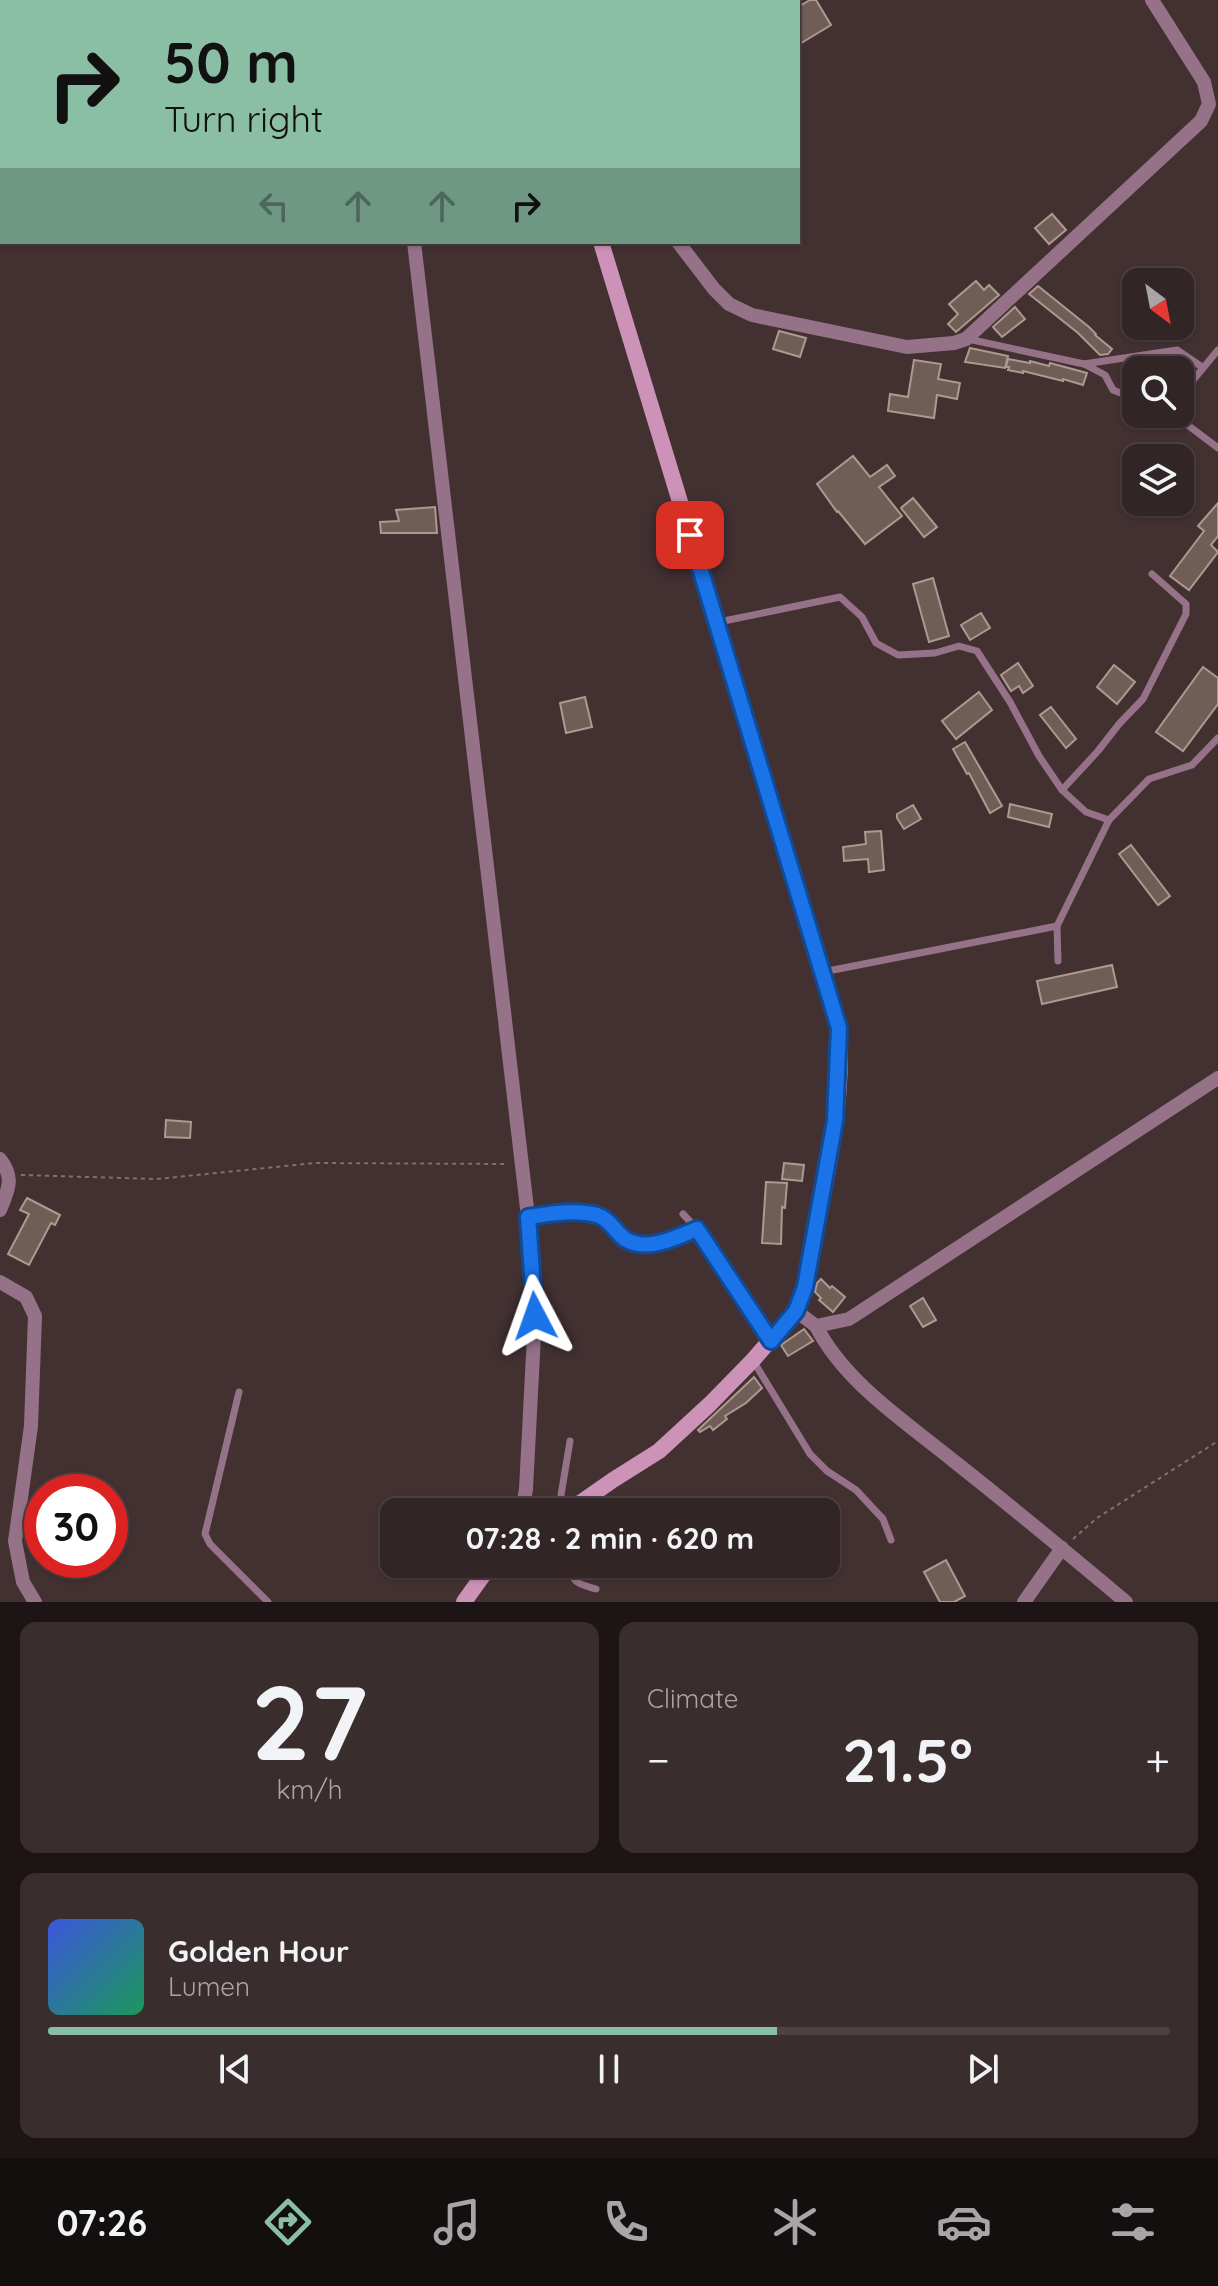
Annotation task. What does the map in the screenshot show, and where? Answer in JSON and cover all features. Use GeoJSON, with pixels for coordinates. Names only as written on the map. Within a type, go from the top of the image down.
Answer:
{"type":"FeatureCollection","features":[{"type":"Feature","properties":{"kind":"street"},"geometry":{"type":"LineString","coordinates":[[680,244],[729,304],[752,315],[907,347],[966,339],[1201,121],[1209,104],[1204,82],[1152,0]]}},
{"type":"Feature","properties":{"kind":"street"},"geometry":{"type":"LineString","coordinates":[[414,244],[528,1217],[535,1316],[524,1498]]}},
{"type":"Feature","properties":{"kind":"street"},"geometry":{"type":"LineString","coordinates":[[588,1498],[659,1451],[753,1360],[796,1311],[805,1287],[835,1121],[839,1028],[602,244]]}},
{"type":"Feature","properties":{"kind":"street"},"geometry":{"type":"LineString","coordinates":[[822,1336],[1218,1078]]}},
{"type":"Feature","properties":{"kind":"street"},"geometry":{"type":"LineString","coordinates":[[0,1159],[10,1184],[0,1210]]}},
{"type":"Feature","properties":{"kind":"street"},"geometry":{"type":"LineString","coordinates":[[0,1282],[26,1297],[35,1316],[31,1426],[15,1541],[23,1582],[35,1602]]}},
{"type":"Feature","properties":{"kind":"street"},"geometry":{"type":"LineString","coordinates":[[796,1311],[822,1336],[853,1376],[895,1414],[1126,1602]]}},
{"type":"Feature","properties":{"kind":"street"},"geometry":{"type":"LineString","coordinates":[[0,1535],[15,1541]]}},
{"type":"Feature","properties":{"kind":"street"},"geometry":{"type":"LineString","coordinates":[[1024,1602],[1062,1548]]}},
{"type":"Feature","properties":{"kind":"street"},"geometry":{"type":"LineString","coordinates":[[464,1602],[481,1578]]}},
{"type":"Feature","properties":{"kind":"lane"},"geometry":{"type":"LineString","coordinates":[[966,339],[1084,364],[1105,375],[1113,390],[1122,394]]}},
{"type":"Feature","properties":{"kind":"lane"},"geometry":{"type":"LineString","coordinates":[[1084,364],[1177,350],[1202,367]]}},
{"type":"Feature","properties":{"kind":"lane"},"geometry":{"type":"LineString","coordinates":[[1194,378],[1218,350]]}},
{"type":"Feature","properties":{"kind":"lane"},"geometry":{"type":"LineString","coordinates":[[1192,428],[1218,448]]}},
{"type":"Feature","properties":{"kind":"lane"},"geometry":{"type":"LineString","coordinates":[[1062,790],[1143,699],[1186,614],[1186,604],[1152,574]]}},
{"type":"Feature","properties":{"kind":"lane"},"geometry":{"type":"LineString","coordinates":[[717,623],[840,597],[862,617],[876,643],[898,655],[935,653],[959,646],[977,651],[1062,790],[1086,812],[1109,820]]}},
{"type":"Feature","properties":{"kind":"lane"},"geometry":{"type":"LineString","coordinates":[[1058,961],[1057,926],[1109,820],[1149,779],[1192,765],[1218,738]]}},
{"type":"Feature","properties":{"kind":"lane"},"geometry":{"type":"LineString","coordinates":[[823,972],[1057,926]]}},
{"type":"Feature","properties":{"kind":"lane"},"geometry":{"type":"LineString","coordinates":[[528,1217],[563,1212],[598,1215],[613,1225],[624,1239],[637,1244],[658,1244],[697,1229]]}},
{"type":"Feature","properties":{"kind":"lane"},"geometry":{"type":"LineString","coordinates":[[683,1214],[697,1229],[771,1341]]}},
{"type":"Feature","properties":{"kind":"lane"},"geometry":{"type":"LineString","coordinates":[[753,1360],[810,1454],[827,1471],[856,1490],[883,1519],[891,1540]]}},
{"type":"Feature","properties":{"kind":"lane"},"geometry":{"type":"LineString","coordinates":[[239,1392],[205,1534],[210,1544],[268,1602]]}},
{"type":"Feature","properties":{"kind":"lane"},"geometry":{"type":"LineString","coordinates":[[562,1498],[570,1441]]}},
{"type":"Feature","properties":{"kind":"lane"},"geometry":{"type":"LineString","coordinates":[[572,1578],[577,1583],[596,1589]]}},
{"type":"Feature","properties":{"kind":"path"},"geometry":{"type":"LineString","coordinates":[[8,1175],[157,1179],[315,1163],[522,1165]]}},
{"type":"Feature","properties":{"kind":"path"},"geometry":{"type":"LineString","coordinates":[[1062,1548],[1097,1518],[1218,1441]]}},
{"type":"Feature","properties":{"kind":"building"},"geometry":{"type":"Polygon","coordinates":[[[816,0],[831,25],[800,44],[800,6],[816,0]]]}},
{"type":"Feature","properties":{"kind":"building"},"geometry":{"type":"Polygon","coordinates":[[[1052,214],[1066,230],[1049,244],[1035,228],[1052,214]]]}},
{"type":"Feature","properties":{"kind":"building"},"geometry":{"type":"Polygon","coordinates":[[[976,281],[984,290],[989,285],[999,295],[956,332],[948,324],[958,314],[949,304],[976,281]]]}},
{"type":"Feature","properties":{"kind":"building"},"geometry":{"type":"Polygon","coordinates":[[[1038,286],[1112,349],[1108,354],[1100,355],[1029,294],[1038,286]]]}},
{"type":"Feature","properties":{"kind":"building"},"geometry":{"type":"Polygon","coordinates":[[[1015,307],[1025,319],[1002,337],[993,327],[1015,307]]]}},
{"type":"Feature","properties":{"kind":"building"},"geometry":{"type":"Polygon","coordinates":[[[779,331],[806,338],[800,357],[773,349],[779,331]]]}},
{"type":"Feature","properties":{"kind":"building"},"geometry":{"type":"Polygon","coordinates":[[[970,348],[1008,356],[1005,368],[965,362],[970,348]]]}},
{"type":"Feature","properties":{"kind":"building"},"geometry":{"type":"Polygon","coordinates":[[[1008,359],[1049,366],[1050,363],[1087,373],[1083,385],[1008,370],[1008,359]]]}},
{"type":"Feature","properties":{"kind":"building"},"geometry":{"type":"Polygon","coordinates":[[[914,360],[941,364],[938,379],[960,383],[957,399],[937,395],[934,418],[888,411],[890,394],[908,397],[914,360]]]}},
{"type":"Feature","properties":{"kind":"building"},"geometry":{"type":"Polygon","coordinates":[[[853,456],[870,477],[887,465],[895,476],[879,487],[902,516],[865,544],[817,484],[853,456]]]}},
{"type":"Feature","properties":{"kind":"building"},"geometry":{"type":"Polygon","coordinates":[[[913,498],[937,527],[924,537],[901,508],[913,498]]]}},
{"type":"Feature","properties":{"kind":"building"},"geometry":{"type":"Polygon","coordinates":[[[1218,503],[1218,536],[1211,545],[1218,552],[1189,590],[1170,576],[1204,531],[1198,526],[1218,503]]]}},
{"type":"Feature","properties":{"kind":"building"},"geometry":{"type":"Polygon","coordinates":[[[435,507],[437,533],[381,533],[380,522],[399,521],[396,510],[435,507]]]}},
{"type":"Feature","properties":{"kind":"building"},"geometry":{"type":"Polygon","coordinates":[[[933,578],[949,636],[929,642],[913,584],[933,578]]]}},
{"type":"Feature","properties":{"kind":"building"},"geometry":{"type":"Polygon","coordinates":[[[981,613],[990,628],[970,640],[961,625],[981,613]]]}},
{"type":"Feature","properties":{"kind":"building"},"geometry":{"type":"Polygon","coordinates":[[[1018,663],[1033,686],[1023,693],[1019,686],[1011,691],[1001,675],[1018,663]]]}},
{"type":"Feature","properties":{"kind":"building"},"geometry":{"type":"Polygon","coordinates":[[[1114,665],[1135,682],[1117,704],[1097,687],[1114,665]]]}},
{"type":"Feature","properties":{"kind":"building"},"geometry":{"type":"Polygon","coordinates":[[[1203,667],[1218,678],[1218,704],[1183,751],[1156,732],[1203,667]]]}},
{"type":"Feature","properties":{"kind":"building"},"geometry":{"type":"Polygon","coordinates":[[[979,692],[992,710],[956,739],[942,721],[979,692]]]}},
{"type":"Feature","properties":{"kind":"building"},"geometry":{"type":"Polygon","coordinates":[[[585,697],[592,727],[566,733],[560,703],[585,697]]]}},
{"type":"Feature","properties":{"kind":"building"},"geometry":{"type":"Polygon","coordinates":[[[1051,707],[1076,739],[1066,748],[1040,715],[1051,707]]]}},
{"type":"Feature","properties":{"kind":"building"},"geometry":{"type":"Polygon","coordinates":[[[965,742],[1002,806],[990,813],[953,749],[965,742]]]}},
{"type":"Feature","properties":{"kind":"building"},"geometry":{"type":"Polygon","coordinates":[[[1010,804],[1052,814],[1049,827],[1008,817],[1010,804]]]}},
{"type":"Feature","properties":{"kind":"building"},"geometry":{"type":"Polygon","coordinates":[[[913,805],[921,819],[904,829],[897,814],[913,805]]]}},
{"type":"Feature","properties":{"kind":"building"},"geometry":{"type":"Polygon","coordinates":[[[881,831],[884,870],[869,872],[868,859],[844,861],[843,847],[866,844],[865,832],[881,831]]]}},
{"type":"Feature","properties":{"kind":"building"},"geometry":{"type":"Polygon","coordinates":[[[1131,845],[1170,896],[1158,905],[1119,854],[1131,845]]]}},
{"type":"Feature","properties":{"kind":"building"},"geometry":{"type":"Polygon","coordinates":[[[1112,965],[1117,987],[1042,1004],[1037,981],[1112,965]]]}},
{"type":"Feature","properties":{"kind":"building"},"geometry":{"type":"Polygon","coordinates":[[[166,1120],[191,1122],[190,1138],[165,1137],[166,1120]]]}},
{"type":"Feature","properties":{"kind":"building"},"geometry":{"type":"Polygon","coordinates":[[[784,1163],[804,1165],[802,1181],[782,1179],[784,1163]]]}},
{"type":"Feature","properties":{"kind":"building"},"geometry":{"type":"Polygon","coordinates":[[[766,1182],[787,1183],[785,1208],[782,1207],[781,1244],[762,1243],[766,1182]]]}},
{"type":"Feature","properties":{"kind":"building"},"geometry":{"type":"Polygon","coordinates":[[[27,1198],[60,1215],[55,1225],[51,1223],[29,1265],[8,1254],[29,1214],[20,1210],[27,1198]]]}},
{"type":"Feature","properties":{"kind":"building"},"geometry":{"type":"Polygon","coordinates":[[[821,1279],[845,1297],[833,1312],[815,1292],[821,1279]]]}},
{"type":"Feature","properties":{"kind":"building"},"geometry":{"type":"Polygon","coordinates":[[[923,1298],[936,1320],[923,1327],[910,1306],[923,1298]]]}},
{"type":"Feature","properties":{"kind":"building"},"geometry":{"type":"Polygon","coordinates":[[[804,1329],[813,1341],[788,1356],[781,1345],[804,1329]]]}},
{"type":"Feature","properties":{"kind":"building"},"geometry":{"type":"Polygon","coordinates":[[[754,1377],[762,1388],[725,1416],[727,1419],[713,1430],[710,1426],[700,1432],[698,1430],[754,1377]]]}},
{"type":"Feature","properties":{"kind":"building"},"geometry":{"type":"Polygon","coordinates":[[[946,1560],[965,1596],[954,1602],[940,1602],[924,1572],[946,1560]]]}},
{"type":"Feature","properties":{"kind":"route"},"geometry":{"type":"LineString","coordinates":[[535,1316],[528,1217],[563,1212],[598,1215],[613,1225],[624,1239],[637,1244],[658,1244],[697,1229],[771,1341],[796,1311],[805,1287],[835,1121],[839,1028],[690,535]]}}]}
